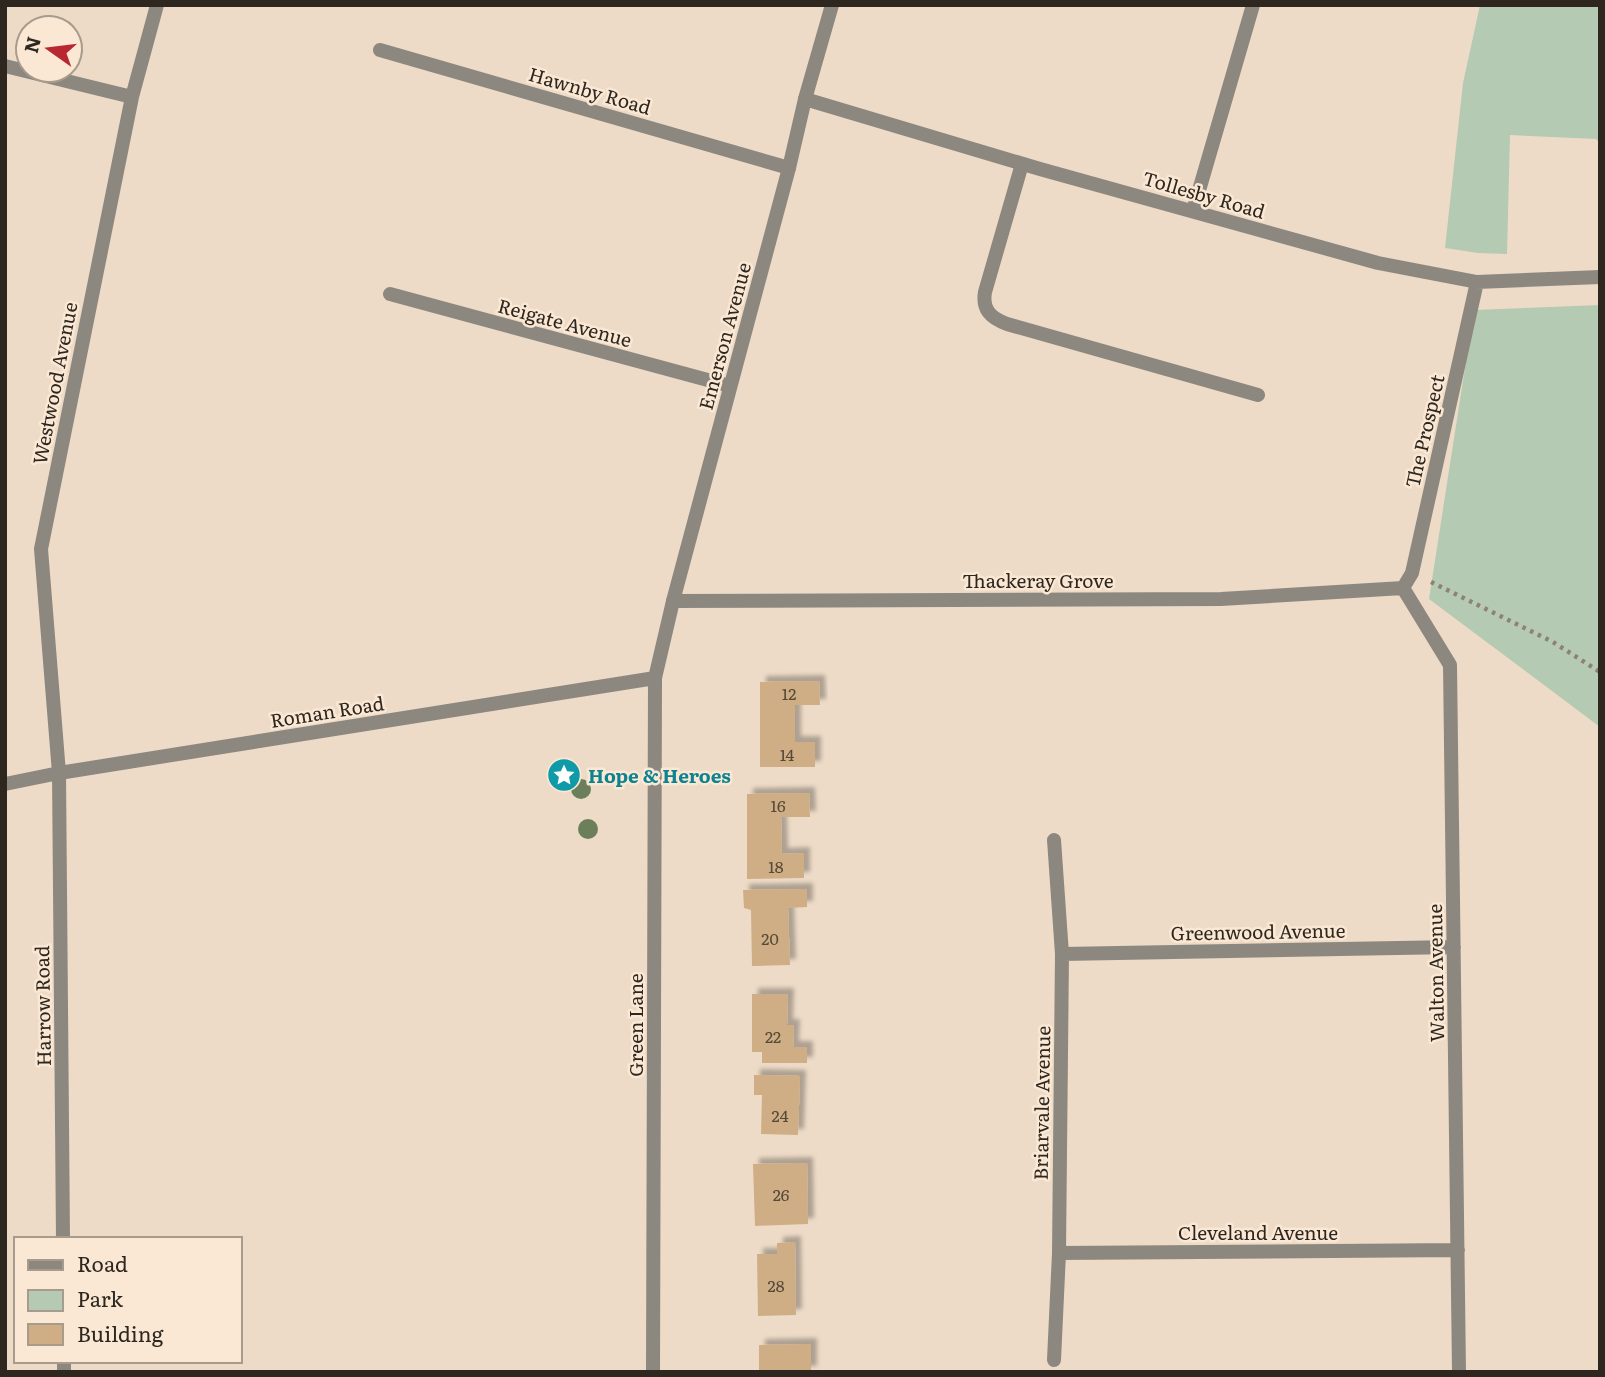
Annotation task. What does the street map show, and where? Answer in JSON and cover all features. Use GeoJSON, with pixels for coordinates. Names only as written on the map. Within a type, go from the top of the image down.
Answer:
{"type":"FeatureCollection","features":[{"type":"Feature","properties":{"kind":"street","name":"Westwood Avenue"},"geometry":{"type":"LineString","coordinates":[[59,773],[41,549],[132,97],[157,5]]}},
{"type":"Feature","properties":{"kind":"street","name":"Emerson Avenue"},"geometry":{"type":"LineString","coordinates":[[655,678],[805,99],[832,5]]}},
{"type":"Feature","properties":{"kind":"street"},"geometry":{"type":"LineString","coordinates":[[1193,211],[1253,5]]}},
{"type":"Feature","properties":{"kind":"street","name":"Hawnby Road"},"geometry":{"type":"LineString","coordinates":[[380,50],[789,168]]}},
{"type":"Feature","properties":{"kind":"street"},"geometry":{"type":"LineString","coordinates":[[5,66],[132,97]]}},
{"type":"Feature","properties":{"kind":"street","name":"Tollesby Road"},"geometry":{"type":"LineString","coordinates":[[805,99],[1022,164],[1378,263],[1477,282],[1600,277]]}},
{"type":"Feature","properties":{"kind":"street"},"geometry":{"type":"LineString","coordinates":[[1022,164],[985,292],[983,302],[988,313],[1007,324],[1258,395]]}},
{"type":"Feature","properties":{"kind":"street","name":"The Prospect"},"geometry":{"type":"LineString","coordinates":[[1403,588],[1412,573],[1477,282]]}},
{"type":"Feature","properties":{"kind":"street","name":"Reigate Avenue"},"geometry":{"type":"LineString","coordinates":[[390,295],[730,386]]}},
{"type":"Feature","properties":{"kind":"street","name":"Thackeray Grove"},"geometry":{"type":"LineString","coordinates":[[673,601],[1221,599],[1403,588]]}},
{"type":"Feature","properties":{"kind":"street","name":"Walton Avenue"},"geometry":{"type":"LineString","coordinates":[[1403,588],[1450,665],[1460,1372]]}},
{"type":"Feature","properties":{"kind":"street","name":"Roman Road"},"geometry":{"type":"LineString","coordinates":[[5,784],[59,773],[655,678]]}},
{"type":"Feature","properties":{"kind":"street","name":"Green Lane"},"geometry":{"type":"LineString","coordinates":[[653,1372],[655,678]]}},
{"type":"Feature","properties":{"kind":"street","name":"Harrow Road"},"geometry":{"type":"LineString","coordinates":[[59,773],[63,1237]]}},
{"type":"Feature","properties":{"kind":"street","name":"Briarvale Avenue"},"geometry":{"type":"LineString","coordinates":[[1054,840],[1062,954],[1059,1253],[1054,1360]]}},
{"type":"Feature","properties":{"kind":"street","name":"Greenwood Avenue"},"geometry":{"type":"LineString","coordinates":[[1062,954],[1454,947]]}},
{"type":"Feature","properties":{"kind":"street","name":"Cleveland Avenue"},"geometry":{"type":"LineString","coordinates":[[1059,1253],[1458,1250]]}},
{"type":"Feature","properties":{"kind":"path"},"geometry":{"type":"LineString","coordinates":[[1412,573],[1553,642],[1600,672]]}},
{"type":"Feature","properties":{"kind":"green space"},"geometry":{"type":"Polygon","coordinates":[[[1480,5],[1600,5],[1600,143],[1596,139],[1510,135],[1507,254],[1445,248],[1463,83],[1480,5]]]}},
{"type":"Feature","properties":{"kind":"green space"},"geometry":{"type":"Polygon","coordinates":[[[1600,305],[1600,727],[1429,599],[1474,310],[1600,305]]]}},
{"type":"Feature","properties":{"kind":"building"},"geometry":{"type":"Polygon","coordinates":[[[819,681],[820,705],[795,705],[795,742],[815,742],[815,767],[760,767],[760,682],[819,681]]]}},
{"type":"Feature","properties":{"kind":"building"},"geometry":{"type":"Polygon","coordinates":[[[809,793],[810,817],[781,817],[782,854],[804,853],[804,878],[747,879],[747,794],[809,793]]]}},
{"type":"Feature","properties":{"kind":"building"},"geometry":{"type":"Polygon","coordinates":[[[807,889],[807,907],[788,908],[790,965],[752,966],[751,910],[744,908],[743,890],[807,889]]]}},
{"type":"Feature","properties":{"kind":"building"},"geometry":{"type":"Polygon","coordinates":[[[752,994],[788,994],[787,1025],[794,1025],[793,1047],[807,1047],[807,1063],[762,1063],[762,1052],[752,1052],[752,994]]]}},
{"type":"Feature","properties":{"kind":"building"},"geometry":{"type":"Polygon","coordinates":[[[754,1075],[800,1076],[798,1135],[761,1134],[762,1095],[754,1095],[754,1075]]]}},
{"type":"Feature","properties":{"kind":"building"},"geometry":{"type":"Polygon","coordinates":[[[807,1163],[808,1224],[755,1226],[753,1164],[807,1163]]]}},
{"type":"Feature","properties":{"kind":"building"},"geometry":{"type":"Polygon","coordinates":[[[795,1242],[796,1315],[758,1316],[757,1254],[777,1254],[777,1243],[795,1242]]]}},
{"type":"Feature","properties":{"kind":"building"},"geometry":{"type":"Polygon","coordinates":[[[811,1344],[811,1372],[759,1372],[759,1345],[811,1344]]]}},
{"type":"Feature","properties":{"kind":"place","name":"Hope & Heroes"},"geometry":{"type":"Point","coordinates":[564,775]}}]}
